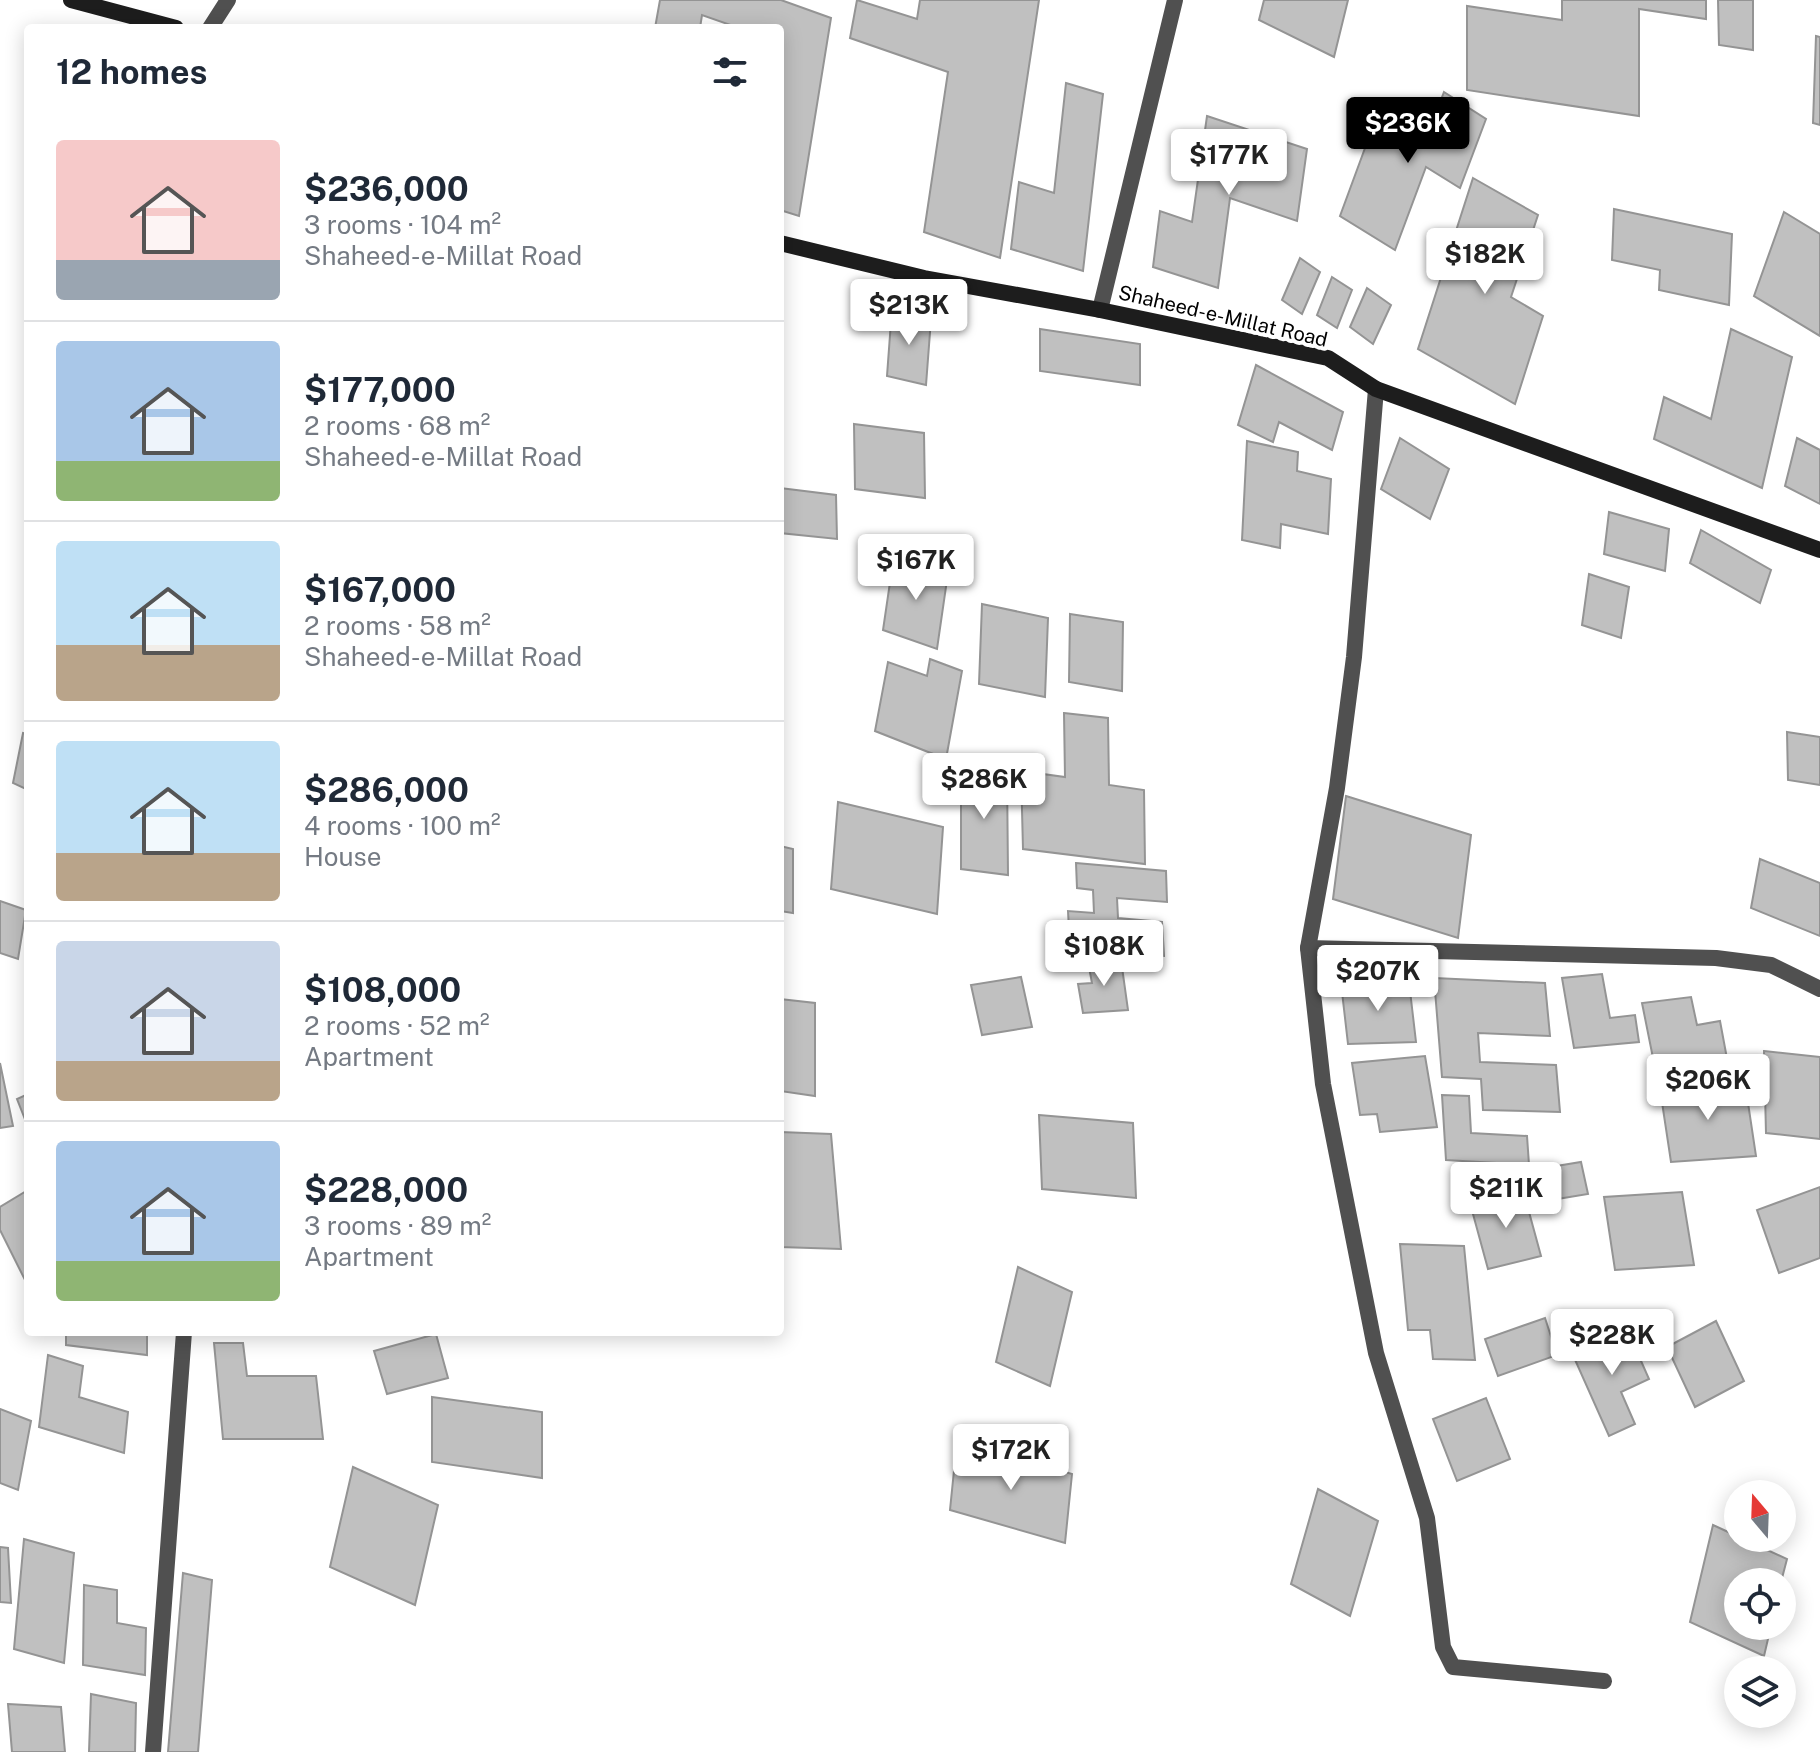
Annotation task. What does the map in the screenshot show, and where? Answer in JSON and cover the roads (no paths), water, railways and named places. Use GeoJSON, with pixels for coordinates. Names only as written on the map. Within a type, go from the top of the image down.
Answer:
{"type":"FeatureCollection","features":[{"type":"Feature","properties":{"kind":"main road"},"geometry":{"type":"LineString","coordinates":[[71,0],[161,24]]}},
{"type":"Feature","properties":{"kind":"main road","name":"Shaheed-e-Millat Road"},"geometry":{"type":"LineString","coordinates":[[784,244],[924,278],[1100,310],[1328,358],[1376,389],[1820,550]]}},
{"type":"Feature","properties":{"kind":"street"},"geometry":{"type":"LineString","coordinates":[[213,24],[228,0]]}},
{"type":"Feature","properties":{"kind":"street"},"geometry":{"type":"LineString","coordinates":[[1100,310],[1175,0]]}},
{"type":"Feature","properties":{"kind":"street"},"geometry":{"type":"LineString","coordinates":[[1376,389],[1354,657],[1337,788],[1308,948],[1326,1099],[1376,1353],[1427,1518],[1443,1647],[1453,1667],[1604,1681]]}},
{"type":"Feature","properties":{"kind":"street"},"geometry":{"type":"LineString","coordinates":[[1308,948],[1716,958],[1771,965],[1820,989]]}},
{"type":"Feature","properties":{"kind":"street"},"geometry":{"type":"LineString","coordinates":[[153,1752],[184,1336]]}}]}
